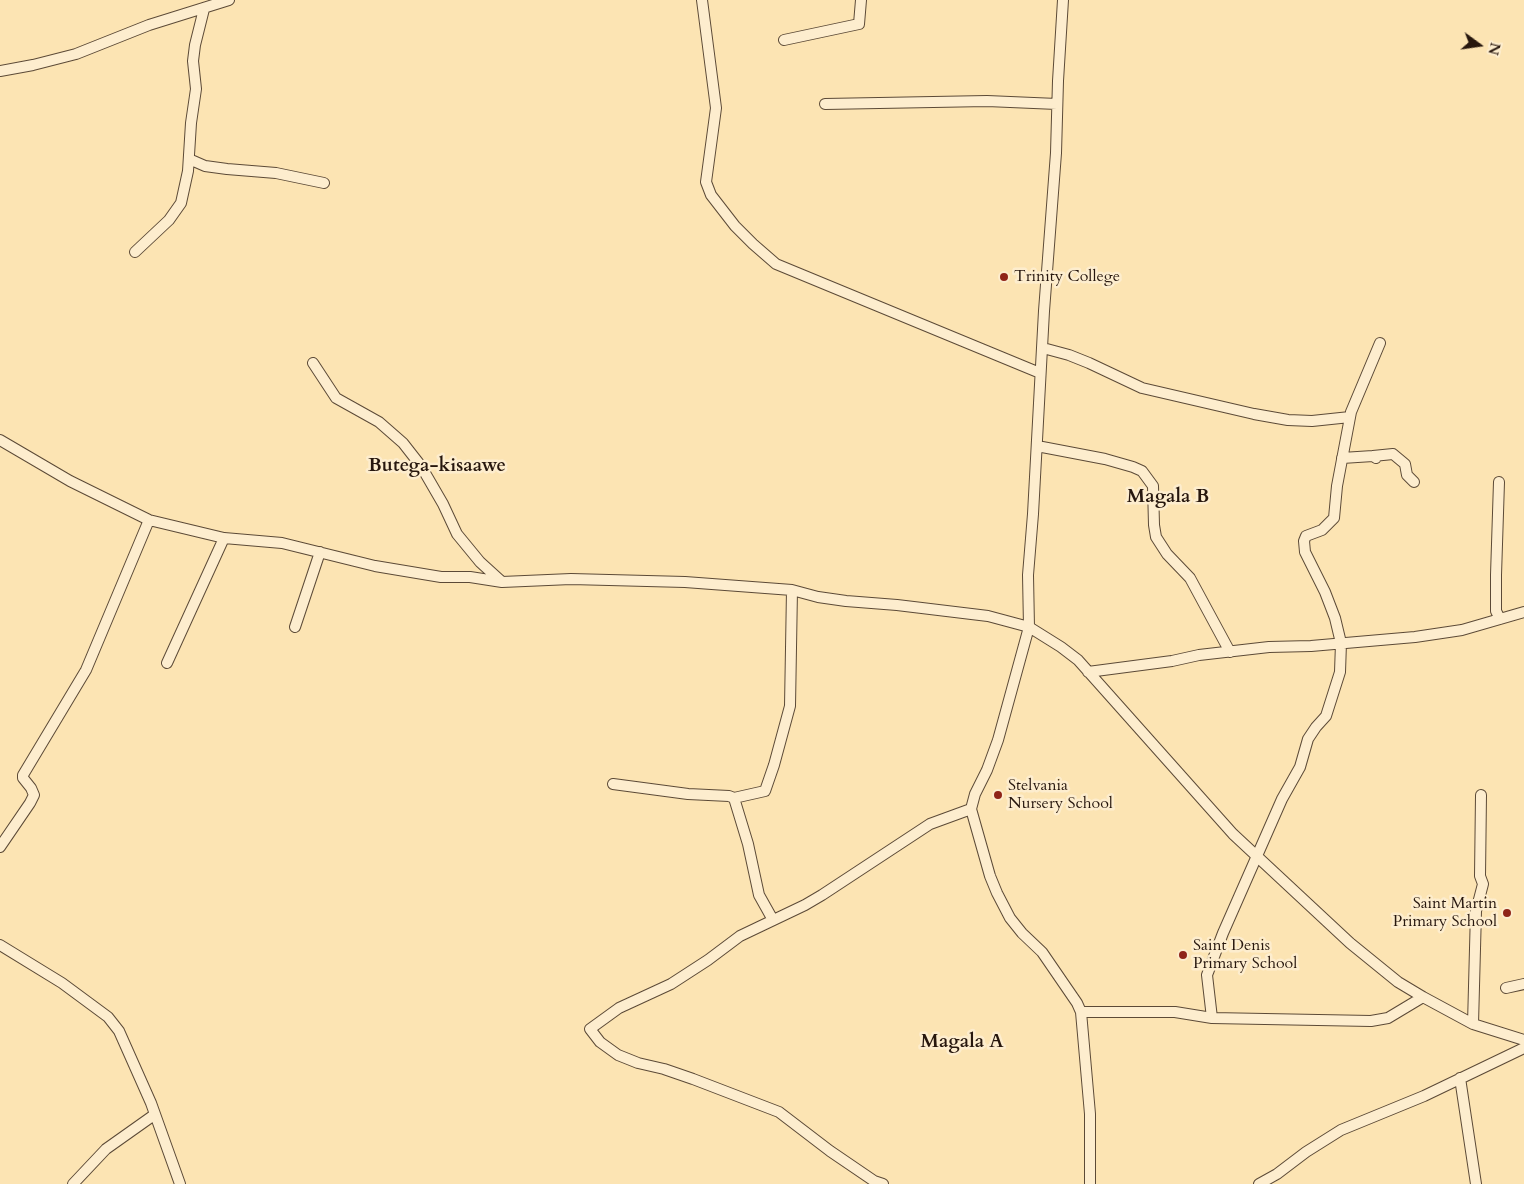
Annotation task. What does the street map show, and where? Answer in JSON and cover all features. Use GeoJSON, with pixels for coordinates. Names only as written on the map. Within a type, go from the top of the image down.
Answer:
{"type":"FeatureCollection","features":[{"type":"Feature","properties":{"kind":"street"},"geometry":{"type":"LineString","coordinates":[[0,71],[76,54],[149,25],[229,0]]}},
{"type":"Feature","properties":{"kind":"street"},"geometry":{"type":"LineString","coordinates":[[702,0],[716,108],[706,182],[714,199],[734,226],[776,264],[1040,373]]}},
{"type":"Feature","properties":{"kind":"street"},"geometry":{"type":"LineString","coordinates":[[784,40],[859,24],[862,9],[861,0]]}},
{"type":"Feature","properties":{"kind":"street"},"geometry":{"type":"LineString","coordinates":[[1063,0],[1056,160],[1044,311],[1028,574],[1029,626],[998,740],[987,770],[975,794],[971,809],[990,876],[1010,918],[1042,952],[1077,1003],[1081,1012],[1090,1114],[1090,1184]]}},
{"type":"Feature","properties":{"kind":"street"},"geometry":{"type":"LineString","coordinates":[[134,252],[169,220],[177,210],[185,189],[196,89],[193,61],[204,9]]}},
{"type":"Feature","properties":{"kind":"street"},"geometry":{"type":"LineString","coordinates":[[825,104],[987,101],[1058,104]]}},
{"type":"Feature","properties":{"kind":"street"},"geometry":{"type":"LineString","coordinates":[[189,159],[205,166],[276,173],[324,183]]}},
{"type":"Feature","properties":{"kind":"street"},"geometry":{"type":"LineString","coordinates":[[1212,1018],[1208,975],[1223,933],[1282,799],[1300,767],[1308,739],[1329,710],[1340,672],[1342,643],[1335,618],[1304,547],[1306,536],[1322,530],[1334,518],[1350,416],[1380,343]]}},
{"type":"Feature","properties":{"kind":"street"},"geometry":{"type":"LineString","coordinates":[[1042,348],[1069,355],[1142,388],[1254,414],[1288,420],[1312,421],[1350,416]]}},
{"type":"Feature","properties":{"kind":"street"},"geometry":{"type":"LineString","coordinates":[[313,363],[336,398],[379,422],[403,443],[422,466],[443,504],[456,534],[474,555],[502,582]]}},
{"type":"Feature","properties":{"kind":"street"},"geometry":{"type":"LineString","coordinates":[[0,440],[70,481],[149,520],[224,538],[282,543],[375,566],[441,577],[502,582],[571,579],[685,582],[792,590],[818,597],[846,601],[988,616],[1029,626],[1061,646],[1078,660],[1233,834],[1350,943],[1398,982],[1422,997],[1473,1024],[1524,1040]]}},
{"type":"Feature","properties":{"kind":"street"},"geometry":{"type":"LineString","coordinates":[[1037,446],[1105,459],[1142,471],[1153,486],[1156,537],[1167,554],[1190,578],[1230,652]]}},
{"type":"Feature","properties":{"kind":"street"},"geometry":{"type":"LineString","coordinates":[[1342,458],[1375,457],[1393,454],[1405,464],[1408,475],[1414,482]]}},
{"type":"Feature","properties":{"kind":"street"},"geometry":{"type":"LineString","coordinates":[[1499,482],[1496,611],[1500,619]]}},
{"type":"Feature","properties":{"kind":"street"},"geometry":{"type":"LineString","coordinates":[[0,847],[34,795],[32,788],[23,778],[24,775],[86,670],[149,520]]}},
{"type":"Feature","properties":{"kind":"street"},"geometry":{"type":"LineString","coordinates":[[167,663],[224,538]]}},
{"type":"Feature","properties":{"kind":"street"},"geometry":{"type":"LineString","coordinates":[[295,627],[320,552]]}},
{"type":"Feature","properties":{"kind":"street"},"geometry":{"type":"LineString","coordinates":[[613,784],[734,798],[765,791],[790,706],[792,590]]}},
{"type":"Feature","properties":{"kind":"street"},"geometry":{"type":"LineString","coordinates":[[1088,672],[1269,647],[1415,637],[1462,630],[1524,612]]}},
{"type":"Feature","properties":{"kind":"street"},"geometry":{"type":"LineString","coordinates":[[1473,1024],[1476,911],[1484,884],[1480,876],[1481,795]]}},
{"type":"Feature","properties":{"kind":"street"},"geometry":{"type":"LineString","coordinates":[[734,798],[748,844],[759,895],[772,920]]}},
{"type":"Feature","properties":{"kind":"street"},"geometry":{"type":"LineString","coordinates":[[883,1184],[874,1181],[830,1151],[779,1112],[686,1076],[638,1063],[618,1055],[600,1042],[590,1029],[619,1008],[671,984],[740,936],[822,895],[930,824],[971,809]]}},
{"type":"Feature","properties":{"kind":"street"},"geometry":{"type":"LineString","coordinates":[[0,945],[62,983],[108,1017],[119,1031],[140,1076],[180,1184]]}},
{"type":"Feature","properties":{"kind":"street"},"geometry":{"type":"LineString","coordinates":[[1506,988],[1524,984]]}},
{"type":"Feature","properties":{"kind":"street"},"geometry":{"type":"LineString","coordinates":[[1081,1012],[1175,1012],[1212,1018],[1371,1022],[1388,1018],[1422,997]]}},
{"type":"Feature","properties":{"kind":"street"},"geometry":{"type":"LineString","coordinates":[[1259,1184],[1276,1180],[1306,1152],[1341,1130],[1424,1096],[1524,1048]]}},
{"type":"Feature","properties":{"kind":"street"},"geometry":{"type":"LineString","coordinates":[[1460,1078],[1476,1184]]}},
{"type":"Feature","properties":{"kind":"street"},"geometry":{"type":"LineString","coordinates":[[73,1184],[106,1149],[154,1115]]}},
{"type":"Feature","properties":{"kind":"place","name":"Trinity College"},"geometry":{"type":"Point","coordinates":[1004,277]}},
{"type":"Feature","properties":{"kind":"place","name":"Stelvania Nursery School"},"geometry":{"type":"Point","coordinates":[998,795]}},
{"type":"Feature","properties":{"kind":"place","name":"Saint Martin Primary School"},"geometry":{"type":"Point","coordinates":[1507,913]}},
{"type":"Feature","properties":{"kind":"place","name":"Saint Denis Primary School"},"geometry":{"type":"Point","coordinates":[1183,955]}},
{"type":"Feature","properties":{"kind":"district","name":"Butega-kisaawe"},"geometry":{"type":"Point","coordinates":[437,467]}},
{"type":"Feature","properties":{"kind":"district","name":"Magala B"},"geometry":{"type":"Point","coordinates":[1168,498]}},
{"type":"Feature","properties":{"kind":"district","name":"Magala A"},"geometry":{"type":"Point","coordinates":[962,1043]}}]}
